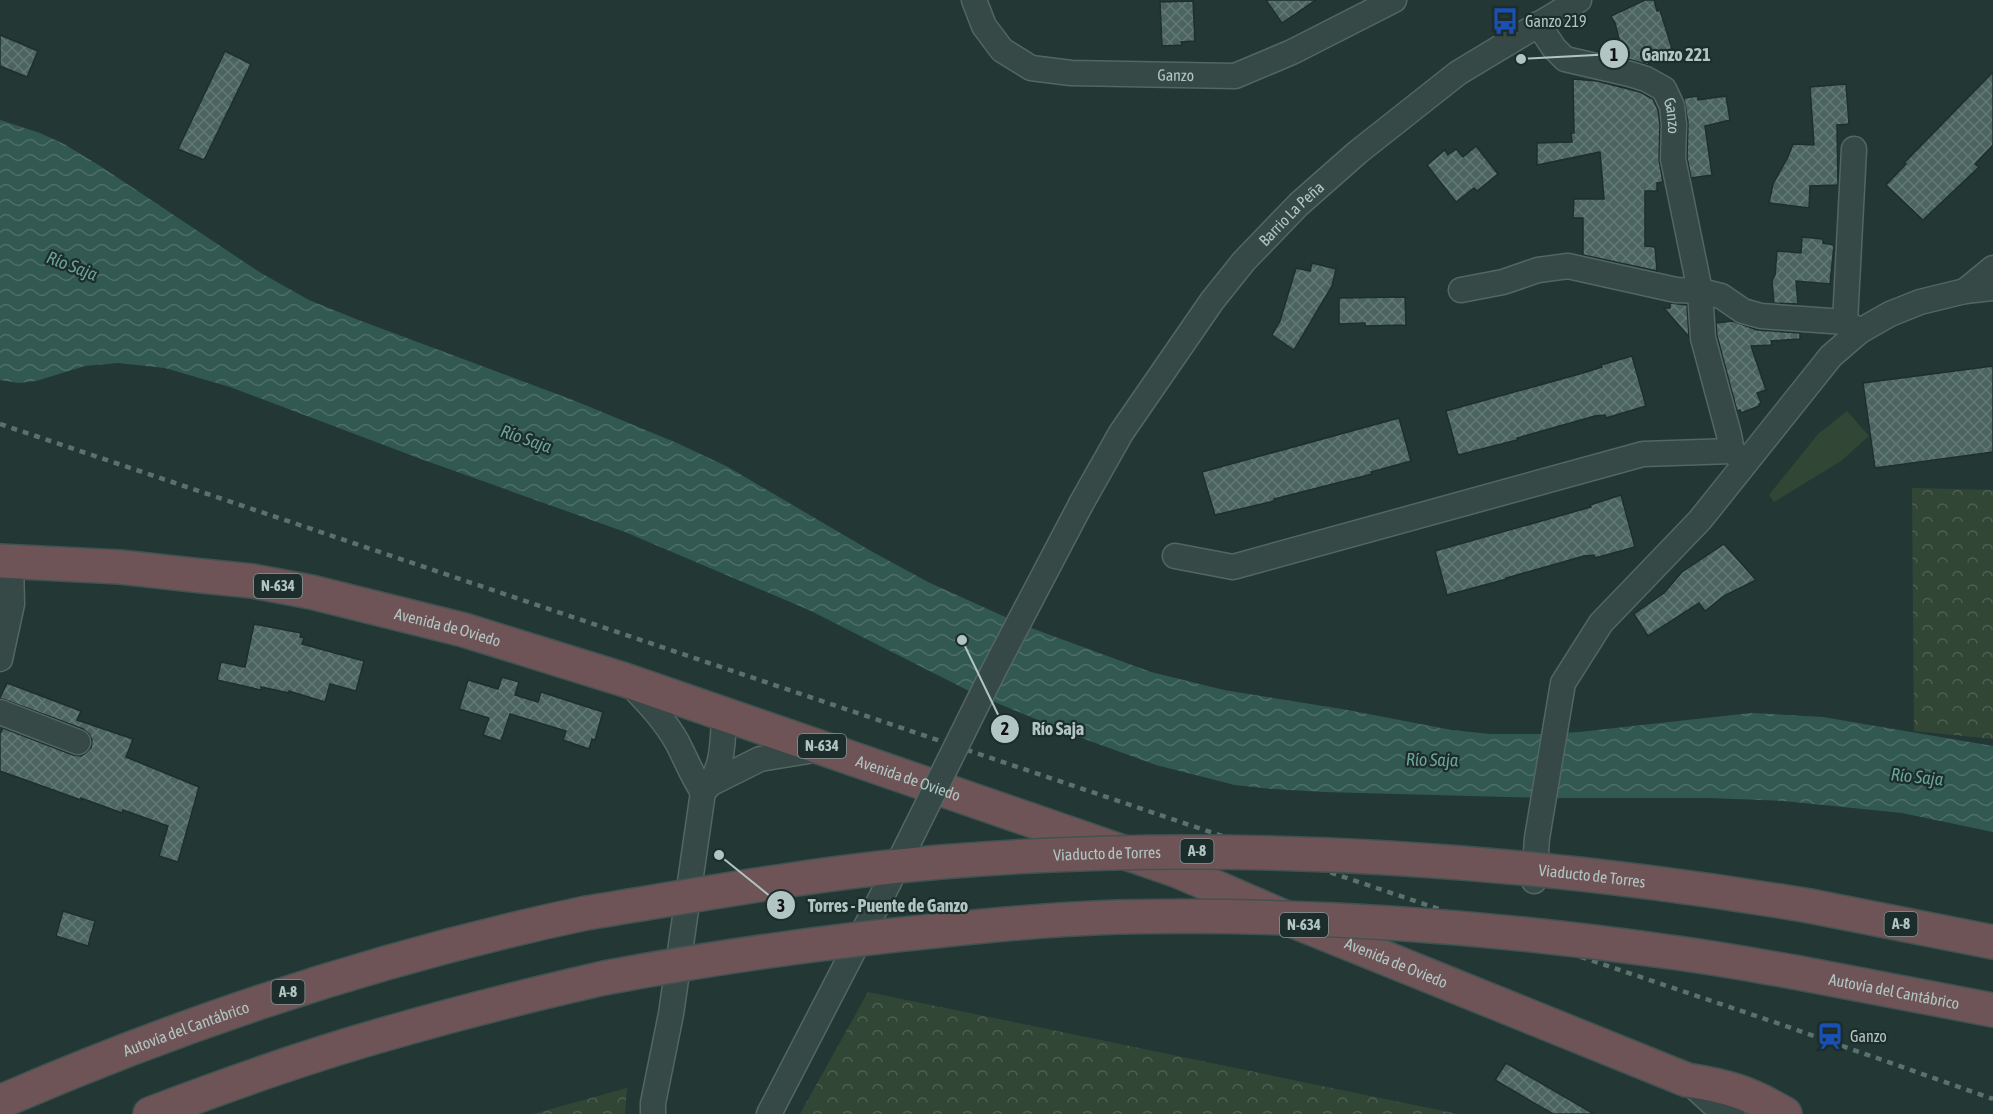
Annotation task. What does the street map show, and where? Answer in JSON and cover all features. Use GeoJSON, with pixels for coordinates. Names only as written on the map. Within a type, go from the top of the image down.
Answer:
{"type":"FeatureCollection","features":[{"type":"Feature","properties":{"kind":"highway","name":"Avenida de Oviedo"},"geometry":{"type":"LineString","coordinates":[[5,561],[120,567],[193,574],[252,581],[311,592],[464,630],[625,680],[1178,871],[1296,922],[1687,1080],[1737,1090],[1785,1114]]}},
{"type":"Feature","properties":{"kind":"highway","name":"Viaducto de Torres"},"geometry":{"type":"LineString","coordinates":[[586,913],[723,891],[939,862],[1092,853],[1191,851],[1340,854],[1508,866],[1673,884],[1810,906]]}},
{"type":"Feature","properties":{"kind":"highway"},"geometry":{"type":"LineString","coordinates":[[1810,906],[1993,928]]}},
{"type":"Feature","properties":{"kind":"highway","name":"A-8"},"geometry":{"type":"LineString","coordinates":[[1810,906],[1993,942]]}},
{"type":"Feature","properties":{"kind":"highway","name":"Autovía del Cantábrico"},"geometry":{"type":"LineString","coordinates":[[0,1102],[140,1044],[267,999],[454,944],[586,913]]}},
{"type":"Feature","properties":{"kind":"highway"},"geometry":{"type":"LineString","coordinates":[[150,1114],[232,1084],[394,1031],[604,978],[744,954],[886,935],[1055,920],[1209,916],[1396,923],[1491,931],[1669,951],[1802,974],[1993,1022]]}},
{"type":"Feature","properties":{"kind":"highway","name":"Autovía del Cantábrico"},"geometry":{"type":"LineString","coordinates":[[1802,974],[1993,1010]]}},
{"type":"Feature","properties":{"kind":"street","name":"Ganzo"},"geometry":{"type":"LineString","coordinates":[[974,0],[984,26],[1002,50],[1031,68],[1071,73],[1235,76],[1292,52],[1394,0]]}},
{"type":"Feature","properties":{"kind":"street","name":"Barrio La Peña"},"geometry":{"type":"LineString","coordinates":[[769,1114],[888,884],[995,668],[1081,504],[1121,433],[1212,301],[1257,246],[1299,204],[1358,152],[1458,73],[1538,24],[1565,3]]}},
{"type":"Feature","properties":{"kind":"street","name":"Ganzo"},"geometry":{"type":"LineString","coordinates":[[1538,24],[1554,48],[1565,59],[1646,79],[1664,89],[1672,106],[1674,124],[1672,159],[1700,291],[1703,338],[1729,435],[1739,457]]}},
{"type":"Feature","properties":{"kind":"street"},"geometry":{"type":"LineString","coordinates":[[1534,881],[1537,838],[1563,683],[1601,623],[1700,520],[1739,457],[1831,356],[1852,326],[1854,149]]}},
{"type":"Feature","properties":{"kind":"street"},"geometry":{"type":"LineString","coordinates":[[1461,290],[1503,282],[1538,270],[1568,266],[1676,290],[1700,291],[1721,296],[1743,311],[1761,316],[1852,326],[1920,302],[1965,291],[1993,288]]}},
{"type":"Feature","properties":{"kind":"street"},"geometry":{"type":"LineString","coordinates":[[1965,291],[1993,268]]}},
{"type":"Feature","properties":{"kind":"street"},"geometry":{"type":"LineString","coordinates":[[1175,556],[1233,567],[1643,454],[1739,457]]}},
{"type":"Feature","properties":{"kind":"street"},"geometry":{"type":"LineString","coordinates":[[0,658],[12,604],[5,561]]}},
{"type":"Feature","properties":{"kind":"street"},"geometry":{"type":"LineString","coordinates":[[625,680],[660,715],[703,785]]}},
{"type":"Feature","properties":{"kind":"street"},"geometry":{"type":"LineString","coordinates":[[0,712],[78,742]]}},
{"type":"Feature","properties":{"kind":"street"},"geometry":{"type":"LineString","coordinates":[[653,1114],[653,1103],[671,1014],[707,745],[724,713]]}},
{"type":"Feature","properties":{"kind":"street"},"geometry":{"type":"LineString","coordinates":[[703,785],[760,759],[826,748]]}},
{"type":"Feature","properties":{"kind":"street"},"geometry":{"type":"LineString","coordinates":[[1687,1080],[1713,1104],[1732,1114]]}},
{"type":"Feature","properties":{"kind":"green space"},"geometry":{"type":"Polygon","coordinates":[[[1847,411],[1869,436],[1841,461],[1774,502],[1769,495],[1818,434],[1847,411]]]}},
{"type":"Feature","properties":{"kind":"green space"},"geometry":{"type":"Polygon","coordinates":[[[1912,488],[1993,490],[1993,739],[1914,731],[1912,488]]]}},
{"type":"Feature","properties":{"kind":"green space"},"geometry":{"type":"Polygon","coordinates":[[[868,992],[1458,1114],[800,1114],[868,992]]]}},
{"type":"Feature","properties":{"kind":"green space"},"geometry":{"type":"Polygon","coordinates":[[[627,1088],[625,1114],[533,1114],[627,1088]]]}},
{"type":"Feature","properties":{"kind":"water"},"geometry":{"type":"Polygon","coordinates":[[[0,120],[40,133],[64,144],[261,273],[309,300],[573,400],[677,443],[728,467],[928,582],[1023,625],[1151,672],[1224,690],[1452,730],[1490,734],[1579,732],[1751,713],[1823,717],[1993,746],[1993,832],[1902,813],[1784,801],[1324,792],[1235,785],[1156,765],[1079,737],[973,693],[809,610],[625,532],[230,387],[165,368],[118,363],[85,366],[36,381],[19,383],[0,380],[0,120]]]}},
{"type":"Feature","properties":{"kind":"building"},"geometry":{"type":"Polygon","coordinates":[[[1266,0],[1316,0],[1282,23],[1266,0]]]}},
{"type":"Feature","properties":{"kind":"building"},"geometry":{"type":"Polygon","coordinates":[[[1645,0],[1654,0],[1657,11],[1660,10],[1672,49],[1661,52],[1662,56],[1648,60],[1649,65],[1624,58],[1611,16],[1645,0]]]}},
{"type":"Feature","properties":{"kind":"building"},"geometry":{"type":"Polygon","coordinates":[[[1193,1],[1195,41],[1181,42],[1182,45],[1162,46],[1160,2],[1193,1]]]}},
{"type":"Feature","properties":{"kind":"building"},"geometry":{"type":"Polygon","coordinates":[[[0,35],[38,51],[27,77],[0,66],[0,35]]]}},
{"type":"Feature","properties":{"kind":"building"},"geometry":{"type":"Polygon","coordinates":[[[225,51],[251,64],[204,160],[178,149],[225,51]]]}},
{"type":"Feature","properties":{"kind":"building"},"geometry":{"type":"Polygon","coordinates":[[[1993,72],[1993,145],[1975,164],[1979,167],[1923,220],[1886,185],[1906,164],[1904,163],[1993,72]]]}},
{"type":"Feature","properties":{"kind":"building"},"geometry":{"type":"Polygon","coordinates":[[[1573,79],[1597,81],[1640,92],[1653,99],[1658,110],[1659,159],[1663,182],[1657,183],[1657,191],[1645,191],[1645,246],[1655,247],[1657,271],[1583,255],[1583,218],[1573,218],[1574,199],[1604,199],[1600,152],[1537,165],[1537,143],[1572,142],[1571,133],[1574,133],[1573,79]]]}},
{"type":"Feature","properties":{"kind":"building"},"geometry":{"type":"Polygon","coordinates":[[[1846,84],[1849,124],[1837,125],[1838,185],[1810,186],[1809,208],[1769,203],[1773,184],[1793,144],[1814,145],[1810,87],[1846,84]]]}},
{"type":"Feature","properties":{"kind":"building"},"geometry":{"type":"Polygon","coordinates":[[[1698,96],[1698,100],[1726,96],[1730,120],[1705,126],[1712,175],[1691,178],[1687,158],[1688,123],[1684,98],[1698,96]]]}},
{"type":"Feature","properties":{"kind":"building"},"geometry":{"type":"Polygon","coordinates":[[[1476,146],[1498,174],[1477,191],[1474,188],[1456,202],[1427,165],[1445,150],[1448,155],[1456,149],[1463,157],[1476,146]]]}},
{"type":"Feature","properties":{"kind":"building"},"geometry":{"type":"Polygon","coordinates":[[[1802,237],[1823,239],[1823,243],[1834,245],[1830,284],[1796,281],[1798,304],[1774,303],[1772,281],[1775,275],[1777,251],[1801,253],[1802,237]]]}},
{"type":"Feature","properties":{"kind":"building"},"geometry":{"type":"Polygon","coordinates":[[[1312,263],[1336,269],[1332,286],[1294,350],[1272,335],[1280,321],[1296,268],[1310,271],[1312,263]]]}},
{"type":"Feature","properties":{"kind":"building"},"geometry":{"type":"Polygon","coordinates":[[[1405,297],[1406,325],[1339,324],[1339,298],[1405,297]]]}},
{"type":"Feature","properties":{"kind":"building"},"geometry":{"type":"Polygon","coordinates":[[[1670,303],[1687,305],[1689,337],[1664,308],[1670,308],[1670,303]]]}},
{"type":"Feature","properties":{"kind":"building"},"geometry":{"type":"Polygon","coordinates":[[[1733,321],[1757,330],[1800,333],[1800,339],[1771,341],[1772,345],[1751,346],[1766,390],[1757,393],[1761,403],[1759,406],[1741,413],[1740,410],[1737,411],[1717,336],[1716,323],[1733,321]]]}},
{"type":"Feature","properties":{"kind":"building"},"geometry":{"type":"Polygon","coordinates":[[[1632,356],[1646,406],[1606,418],[1605,415],[1595,416],[1458,455],[1446,411],[1583,373],[1632,356]]]}},
{"type":"Feature","properties":{"kind":"building"},"geometry":{"type":"Polygon","coordinates":[[[1993,366],[1993,452],[1875,468],[1863,383],[1993,366]]]}},
{"type":"Feature","properties":{"kind":"building"},"geometry":{"type":"Polygon","coordinates":[[[1399,418],[1411,461],[1371,472],[1372,474],[1274,499],[1274,501],[1215,515],[1202,472],[1399,418]]]}},
{"type":"Feature","properties":{"kind":"building"},"geometry":{"type":"Polygon","coordinates":[[[1621,495],[1635,547],[1595,558],[1594,555],[1584,556],[1447,595],[1435,551],[1591,507],[1590,505],[1621,495]]]}},
{"type":"Feature","properties":{"kind":"building"},"geometry":{"type":"Polygon","coordinates":[[[1724,544],[1756,580],[1724,596],[1705,611],[1699,603],[1648,636],[1634,614],[1664,593],[1682,572],[1724,544]]]}},
{"type":"Feature","properties":{"kind":"building"},"geometry":{"type":"Polygon","coordinates":[[[254,624],[301,633],[300,637],[304,638],[302,644],[364,661],[356,691],[330,684],[325,702],[289,691],[289,693],[261,687],[261,690],[217,680],[221,662],[245,667],[254,624]]]}},
{"type":"Feature","properties":{"kind":"building"},"geometry":{"type":"Polygon","coordinates":[[[502,677],[519,682],[515,695],[538,702],[541,692],[603,712],[595,740],[592,739],[589,749],[563,740],[566,731],[510,714],[501,741],[483,735],[489,718],[459,709],[468,680],[498,689],[502,677]]]}},
{"type":"Feature","properties":{"kind":"building"},"geometry":{"type":"Polygon","coordinates":[[[7,683],[81,711],[77,720],[133,739],[126,757],[199,787],[178,862],[159,856],[168,826],[123,810],[122,813],[81,798],[81,800],[0,771],[0,734],[3,728],[73,755],[81,756],[86,753],[91,748],[92,740],[83,729],[0,698],[7,683]]]}},
{"type":"Feature","properties":{"kind":"building"},"geometry":{"type":"Polygon","coordinates":[[[63,911],[95,921],[88,946],[56,936],[63,911]]]}},
{"type":"Feature","properties":{"kind":"building"},"geometry":{"type":"Polygon","coordinates":[[[1506,1063],[1594,1114],[1553,1114],[1495,1080],[1506,1063]]]}},
{"type":"Feature","properties":{"kind":"railway"},"geometry":{"type":"LineString","coordinates":[[0,424],[1780,1024],[1993,1099]]}},
{"type":"Feature","properties":{"kind":"place","name":"Ganzo 219"},"geometry":{"type":"Point","coordinates":[1505,21]}},
{"type":"Feature","properties":{"kind":"place","name":"Ganzo 221"},"geometry":{"type":"Point","coordinates":[1521,59]}},
{"type":"Feature","properties":{"kind":"place","name":"Río Saja"},"geometry":{"type":"Point","coordinates":[962,640]}},
{"type":"Feature","properties":{"kind":"place","name":"Torres - Puente de Ganzo"},"geometry":{"type":"Point","coordinates":[719,855]}},
{"type":"Feature","properties":{"kind":"place","name":"Ganzo"},"geometry":{"type":"Point","coordinates":[1830,1036]}}]}
